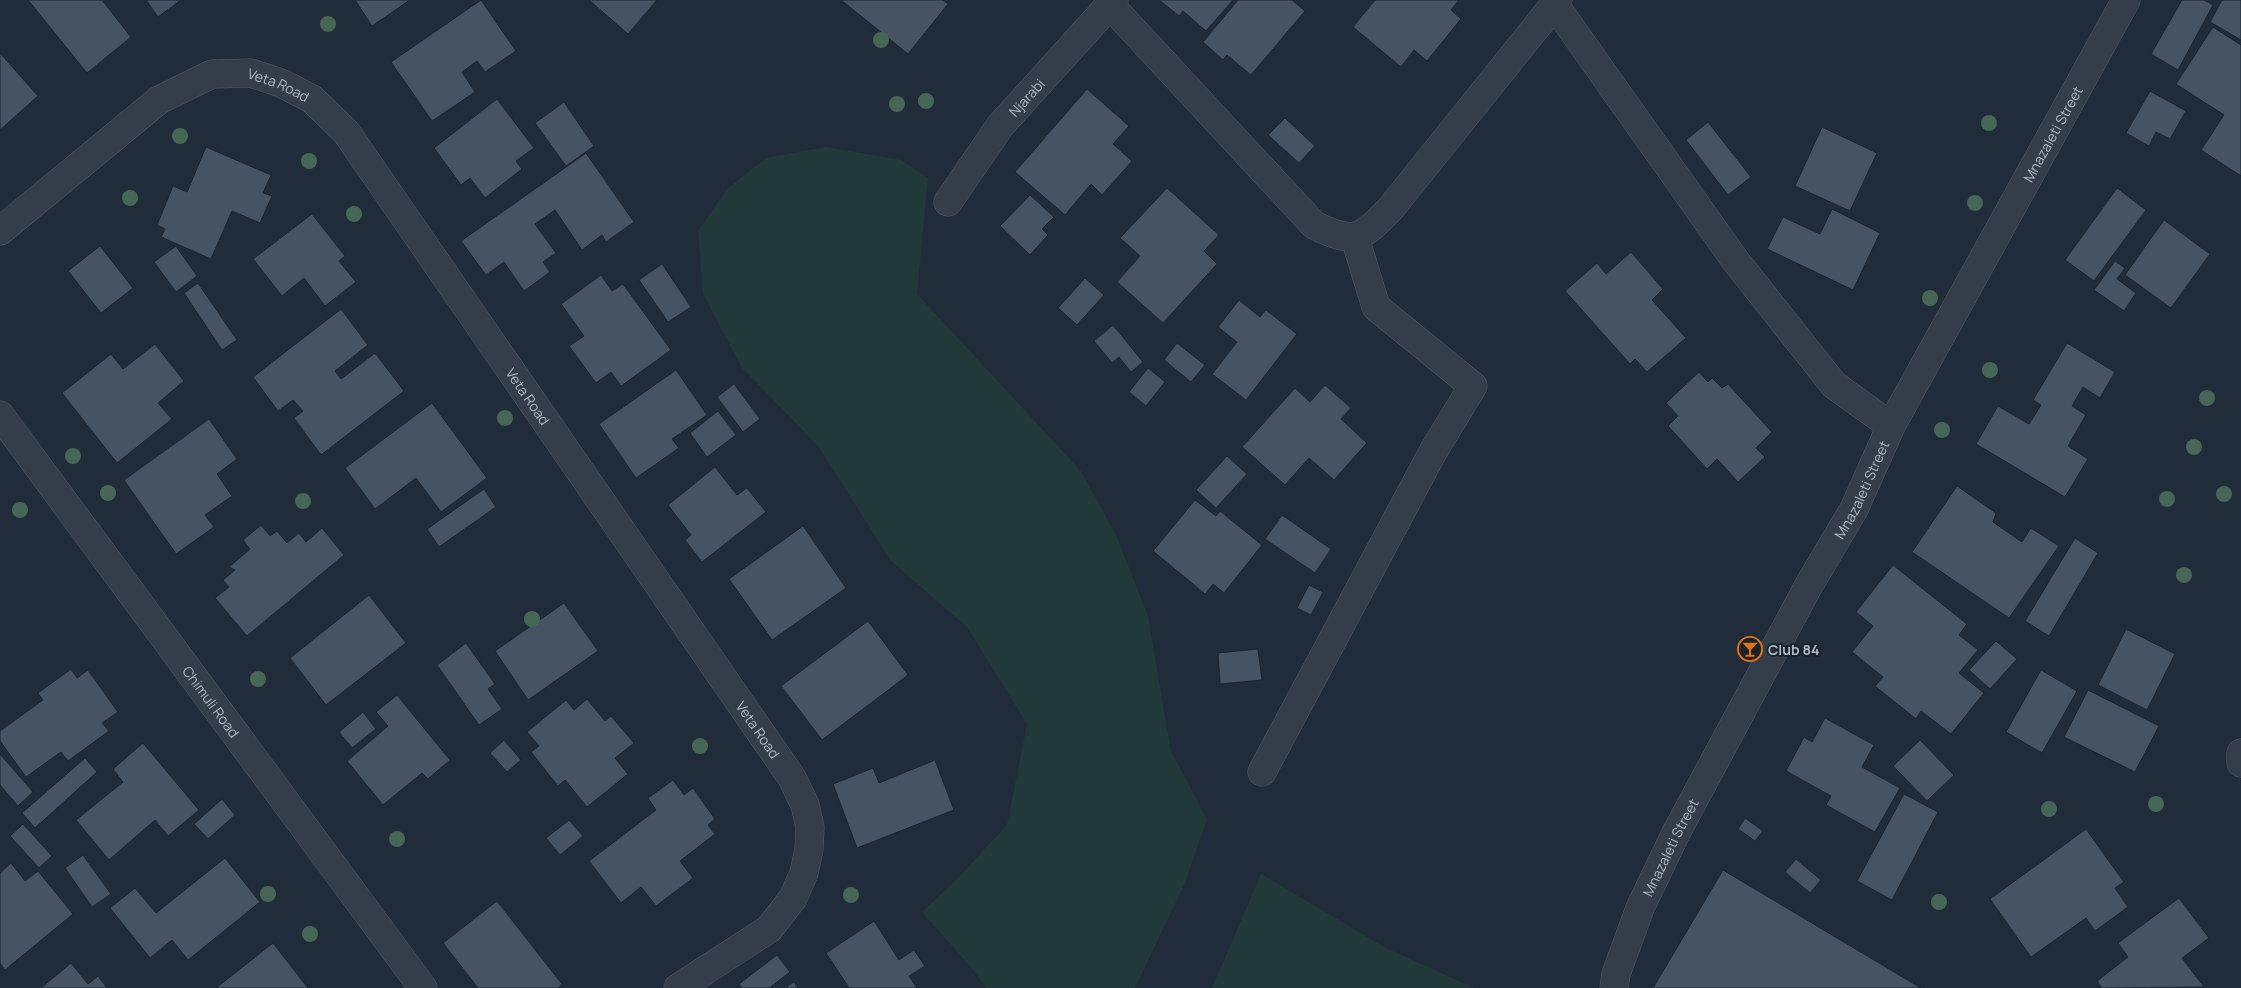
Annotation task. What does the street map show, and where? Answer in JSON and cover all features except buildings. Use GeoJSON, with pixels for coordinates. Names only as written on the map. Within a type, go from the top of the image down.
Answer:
{"type":"FeatureCollection","features":[{"type":"Feature","properties":{"kind":"street","name":"Mnazaleti Street"},"geometry":{"type":"LineString","coordinates":[[1614,988],[1616,974],[1640,908],[1676,833],[1809,585],[1854,508],[1891,426],[2126,0]]}},
{"type":"Feature","properties":{"kind":"street"},"geometry":{"type":"LineString","coordinates":[[1112,2],[1314,225],[1335,235],[1355,238],[1371,228],[1391,208],[1556,2],[1735,260],[1834,385],[1891,426]]}},
{"type":"Feature","properties":{"kind":"street","name":"Njarabi"},"geometry":{"type":"LineString","coordinates":[[948,202],[1000,126],[1112,2]]}},
{"type":"Feature","properties":{"kind":"street","name":"Veta Road"},"geometry":{"type":"LineString","coordinates":[[0,231],[159,100],[212,74],[251,74],[281,83],[312,99],[346,132],[786,770],[805,805],[810,827],[809,849],[804,872],[793,898],[769,929],[678,988]]}},
{"type":"Feature","properties":{"kind":"street"},"geometry":{"type":"LineString","coordinates":[[1262,772],[1434,450],[1472,386],[1376,307],[1355,238]]}},
{"type":"Feature","properties":{"kind":"street","name":"Chimuli Road"},"geometry":{"type":"LineString","coordinates":[[0,415],[423,988]]}},
{"type":"Feature","properties":{"kind":"street"},"geometry":{"type":"LineString","coordinates":[[2241,753],[2241,763]]}},
{"type":"Feature","properties":{"kind":"green space"},"geometry":{"type":"Polygon","coordinates":[[[826,147],[901,160],[928,178],[917,294],[1081,471],[1116,535],[1148,616],[1171,751],[1207,819],[1185,883],[1135,988],[986,988],[974,971],[922,912],[956,880],[1007,825],[1027,724],[967,627],[891,561],[818,446],[742,368],[703,294],[698,231],[727,189],[766,158],[826,147]]]}},
{"type":"Feature","properties":{"kind":"green space"},"geometry":{"type":"Polygon","coordinates":[[[1261,874],[1386,948],[1474,988],[1212,988],[1261,874]]]}},
{"type":"Feature","properties":{"kind":"place","name":"Club 84"},"geometry":{"type":"Point","coordinates":[1750,649]}}]}
